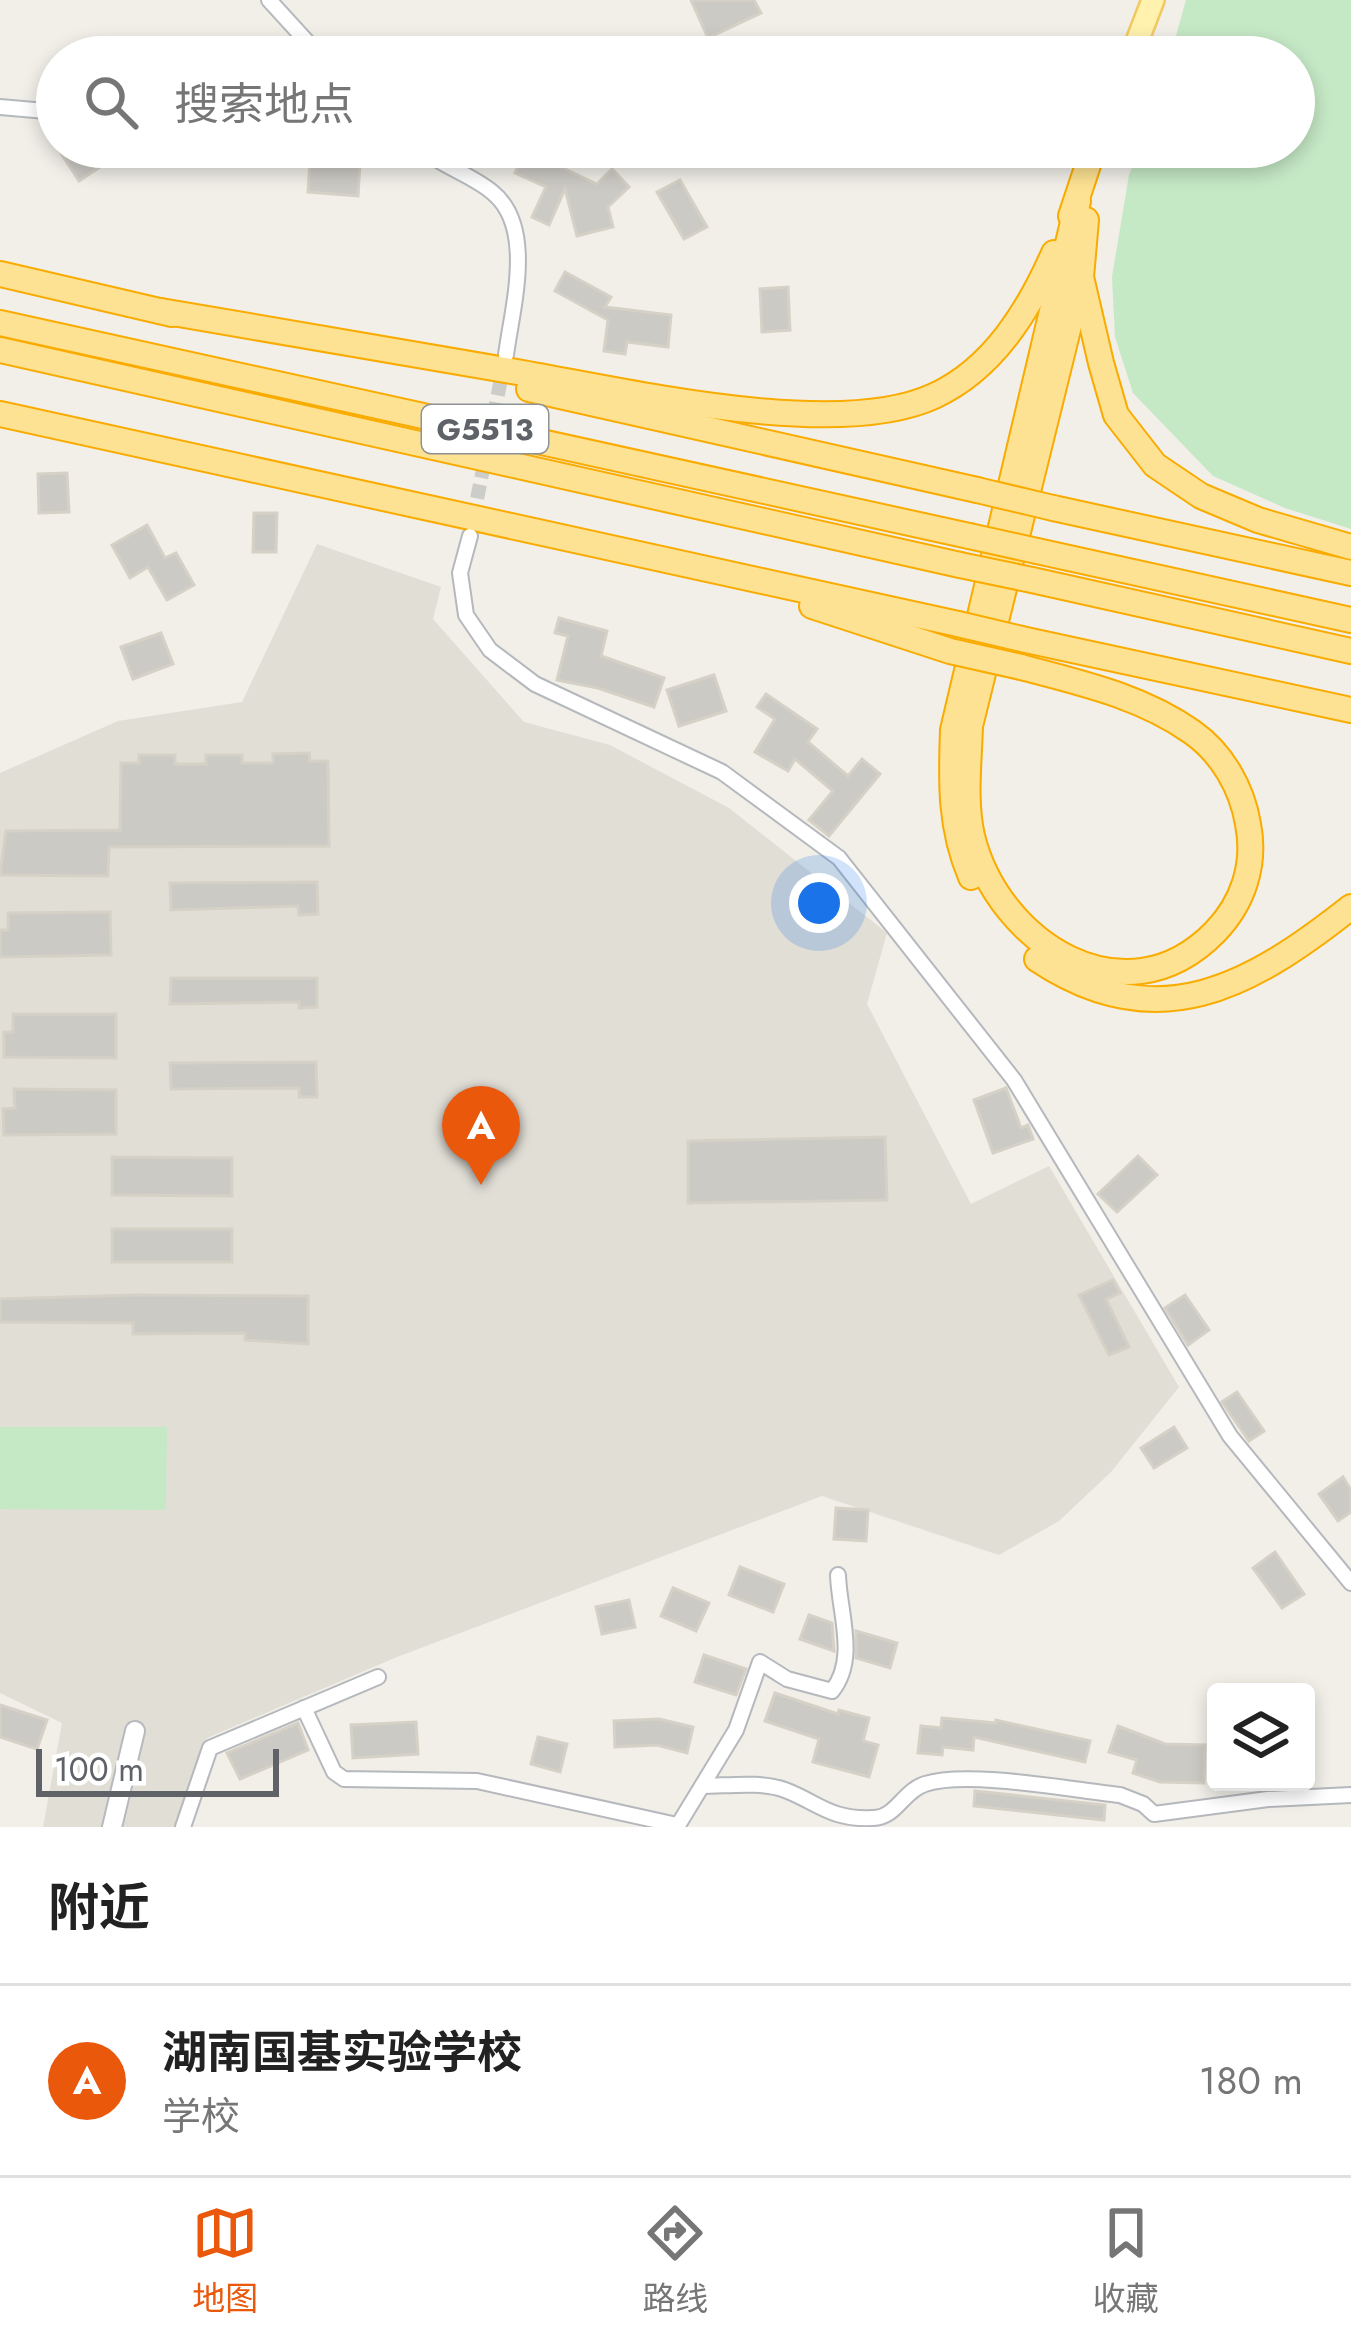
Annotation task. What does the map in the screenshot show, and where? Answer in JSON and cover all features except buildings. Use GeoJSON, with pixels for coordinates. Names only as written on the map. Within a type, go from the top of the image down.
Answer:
{"type":"FeatureCollection","features":[{"type":"Feature","properties":{"kind":"highway"},"geometry":{"type":"LineString","coordinates":[[161,311],[698,403],[815,416],[885,410],[934,397],[988,361],[1039,287],[1089,168]]}},
{"type":"Feature","properties":{"kind":"highway"},"geometry":{"type":"LineString","coordinates":[[678,562],[950,651],[1022,667],[1129,696],[1194,734],[1224,764],[1244,803],[1251,840],[1247,880],[1232,914],[1197,951],[1153,970],[1103,970],[1055,954],[1022,928],[991,886],[972,835],[970,726],[1082,277],[1093,168]]}},
{"type":"Feature","properties":{"kind":"highway"},"geometry":{"type":"LineString","coordinates":[[1078,201],[953,730],[950,789],[956,842],[979,895],[1009,934],[1041,962],[1088,987],[1140,998],[1194,998],[1250,977],[1299,948],[1351,907]]}},
{"type":"Feature","properties":{"kind":"highway"},"geometry":{"type":"LineString","coordinates":[[0,274],[1351,573]]}},
{"type":"Feature","properties":{"kind":"highway"},"geometry":{"type":"LineString","coordinates":[[1082,277],[1116,415],[1155,465],[1201,496],[1258,520],[1351,547]]}},
{"type":"Feature","properties":{"kind":"highway","name":"G5513"},"geometry":{"type":"LineString","coordinates":[[0,323],[1351,620]]}},
{"type":"Feature","properties":{"kind":"highway","name":"G5513"},"geometry":{"type":"LineString","coordinates":[[0,350],[1351,651]]}},
{"type":"Feature","properties":{"kind":"highway"},"geometry":{"type":"LineString","coordinates":[[0,414],[1351,710]]}},
{"type":"Feature","properties":{"kind":"main road"},"geometry":{"type":"LineString","coordinates":[[1139,36],[1153,0]]}},
{"type":"Feature","properties":{"kind":"street"},"geometry":{"type":"LineString","coordinates":[[269,0],[302,36]]}},
{"type":"Feature","properties":{"kind":"street"},"geometry":{"type":"LineString","coordinates":[[0,107],[36,110]]}},
{"type":"Feature","properties":{"kind":"street"},"geometry":{"type":"LineString","coordinates":[[453,168],[494,193],[513,217],[518,267],[506,356]]}},
{"type":"Feature","properties":{"kind":"street"},"geometry":{"type":"LineString","coordinates":[[470,536],[460,573],[466,615],[490,650],[535,684],[722,772],[839,858],[1014,1080],[1230,1436],[1351,1583]]}},
{"type":"Feature","properties":{"kind":"street"},"geometry":{"type":"LineString","coordinates":[[304,1708],[334,1772],[344,1779],[477,1781],[677,1826],[736,1730],[760,1662],[787,1679],[832,1691],[838,1684],[848,1643],[839,1609],[838,1575]]}},
{"type":"Feature","properties":{"kind":"street"},"geometry":{"type":"LineString","coordinates":[[183,1827],[210,1748],[378,1676]]}},
{"type":"Feature","properties":{"kind":"street"},"geometry":{"type":"LineString","coordinates":[[112,1827],[135,1731]]}},
{"type":"Feature","properties":{"kind":"street"},"geometry":{"type":"LineString","coordinates":[[885,1818],[922,1784],[967,1780],[1120,1795],[1143,1804],[1151,1820],[1268,1799],[1351,1795]]}},
{"type":"Feature","properties":{"kind":"street"},"geometry":{"type":"LineString","coordinates":[[702,1786],[770,1787],[788,1791],[826,1812],[885,1818],[901,1827]]}},
{"type":"Feature","properties":{"kind":"shaded area"},"geometry":{"type":"Polygon","coordinates":[[[317,544],[441,587],[433,619],[524,722],[610,745],[729,808],[887,933],[867,1004],[971,1204],[1049,1166],[1179,1387],[1111,1472],[1059,1521],[999,1555],[822,1496],[397,1657],[207,1738],[175,1827],[43,1827],[62,1723],[0,1693],[0,773],[118,721],[242,702],[317,544]]]}},
{"type":"Feature","properties":{"kind":"green space"},"geometry":{"type":"Polygon","coordinates":[[[1186,0],[1351,0],[1351,529],[1285,508],[1213,476],[1133,393],[1115,337],[1112,277],[1132,168],[1315,168],[1315,36],[1176,36],[1186,0]]]}},
{"type":"Feature","properties":{"kind":"green space"},"geometry":{"type":"Polygon","coordinates":[[[0,1427],[167,1427],[166,1510],[0,1509],[0,1427]]]}},
{"type":"Feature","properties":{"kind":"tunnel"},"geometry":{"type":"LineString","coordinates":[[473,519],[504,364]]}},
{"type":"Feature","properties":{"kind":"place","name":"湖南国基实验学校"},"geometry":{"type":"Point","coordinates":[481,1185]}}]}
